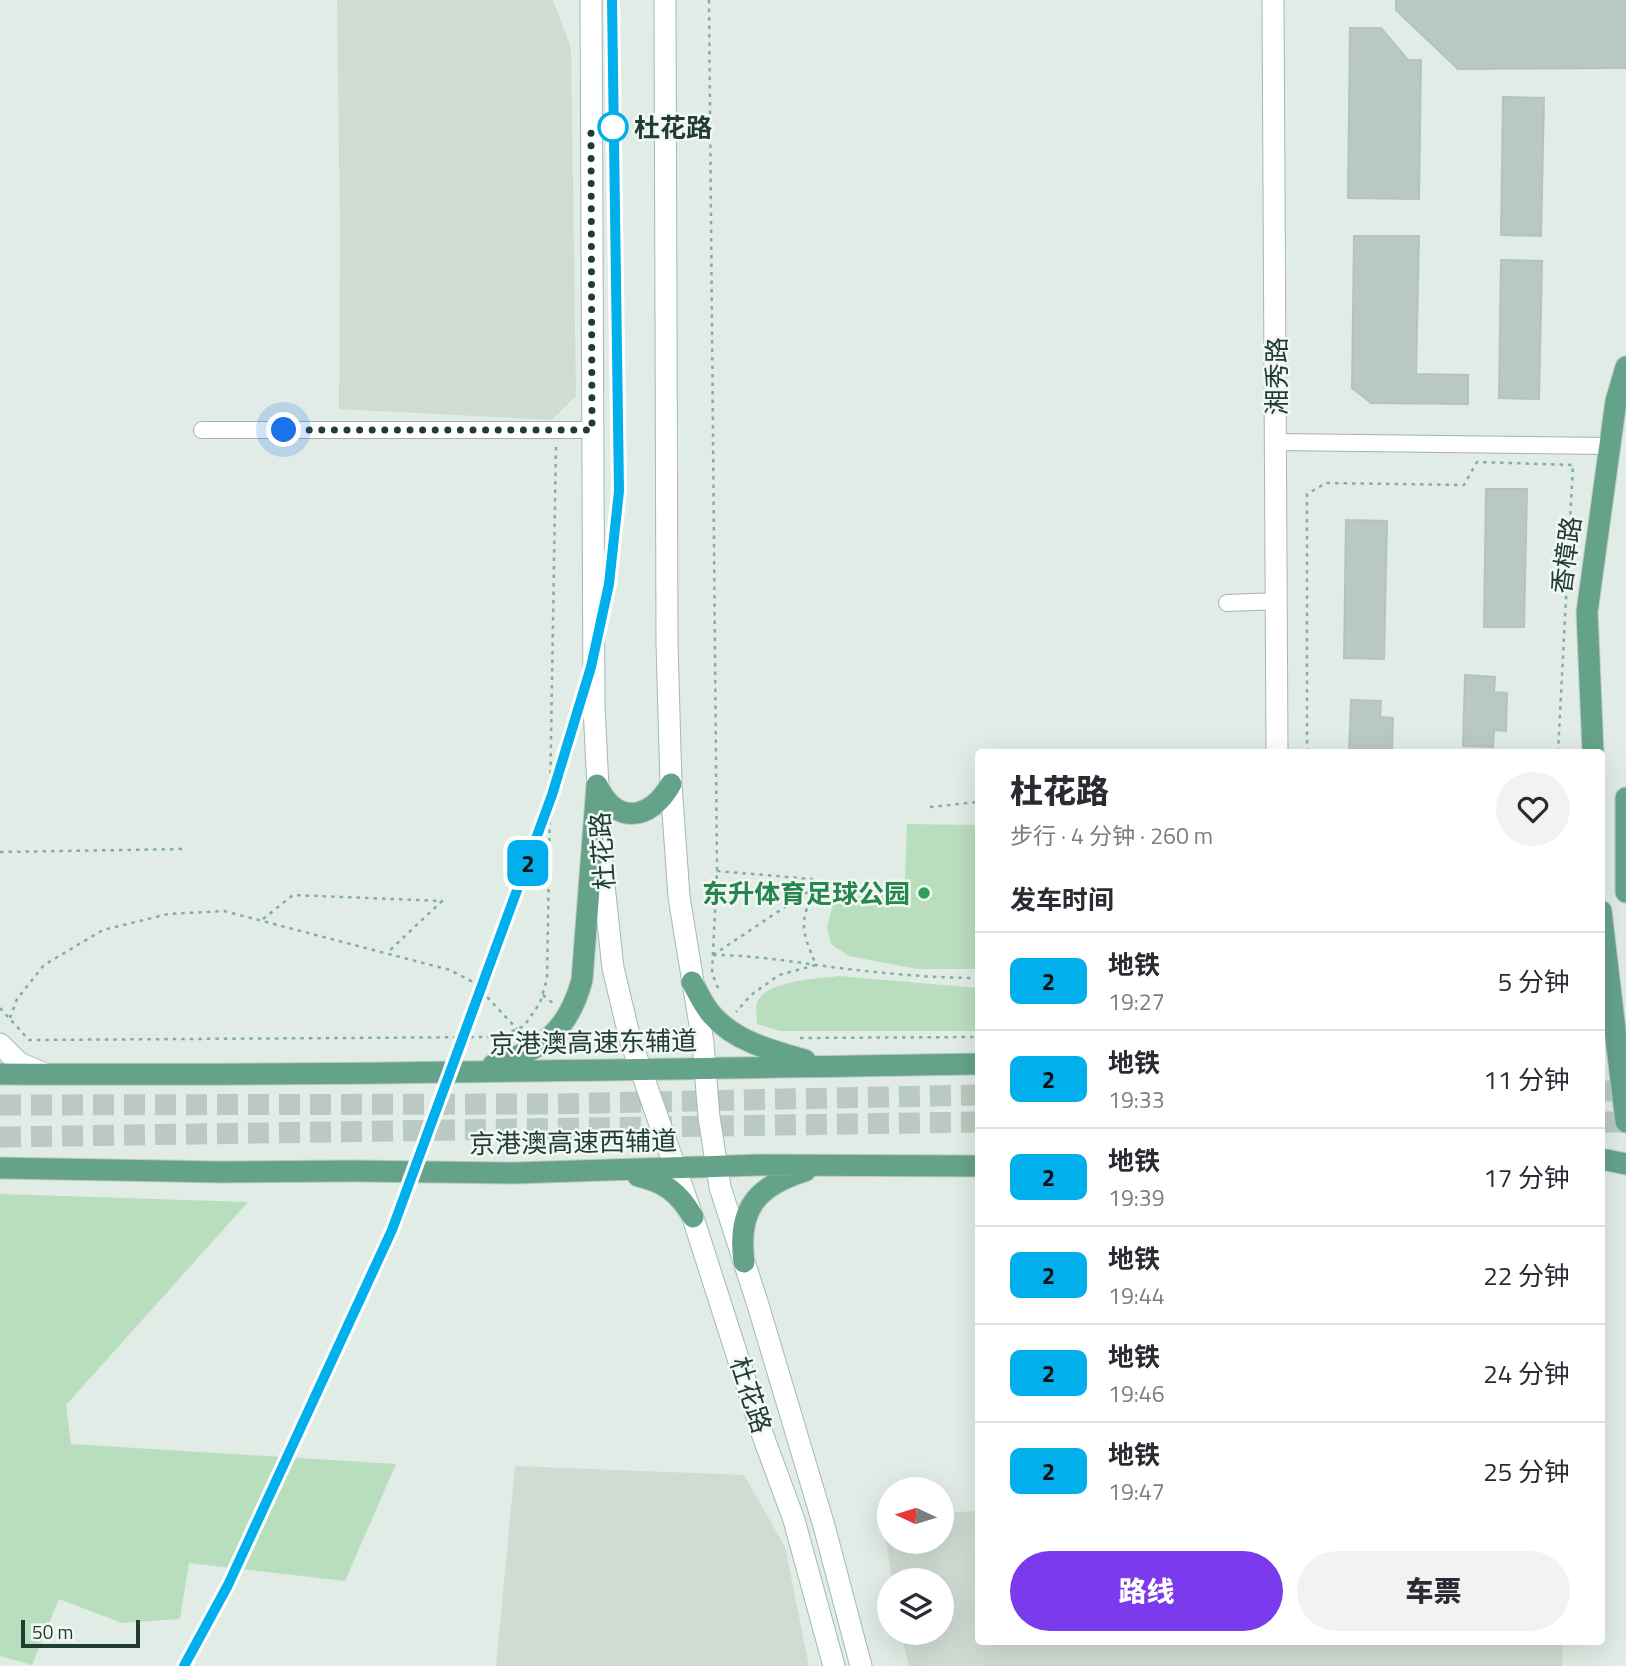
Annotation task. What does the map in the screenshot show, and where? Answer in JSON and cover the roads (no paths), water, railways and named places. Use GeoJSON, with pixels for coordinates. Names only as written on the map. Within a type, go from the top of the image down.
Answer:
{"type":"FeatureCollection","features":[{"type":"Feature","properties":{"kind":"main road","name":"香樟路"},"geometry":{"type":"LineString","coordinates":[[1593,749],[1587,612],[1616,401],[1626,367]]}},
{"type":"Feature","properties":{"kind":"main road"},"geometry":{"type":"LineString","coordinates":[[597,785],[611,807],[622,813],[632,814],[656,805],[663,799],[671,784]]}},
{"type":"Feature","properties":{"kind":"main road"},"geometry":{"type":"LineString","coordinates":[[466,1073],[531,1052],[558,1030],[576,1003],[583,967],[597,785]]}},
{"type":"Feature","properties":{"kind":"main road"},"geometry":{"type":"LineString","coordinates":[[1626,798],[1626,892]]}},
{"type":"Feature","properties":{"kind":"main road"},"geometry":{"type":"LineString","coordinates":[[1605,950],[1626,1122]]}},
{"type":"Feature","properties":{"kind":"main road"},"geometry":{"type":"LineString","coordinates":[[692,982],[713,1016],[744,1039],[785,1054],[831,1066]]}},
{"type":"Feature","properties":{"kind":"main road","name":"京港澳高速东辅道"},"geometry":{"type":"LineString","coordinates":[[0,1074],[466,1073],[975,1064]]}},
{"type":"Feature","properties":{"kind":"main road"},"geometry":{"type":"LineString","coordinates":[[1605,1160],[1626,1164]]}},
{"type":"Feature","properties":{"kind":"main road"},"geometry":{"type":"LineString","coordinates":[[744,1262],[742,1245],[745,1216],[760,1194],[780,1180],[825,1166]]}},
{"type":"Feature","properties":{"kind":"main road","name":"京港澳高速西辅道"},"geometry":{"type":"LineString","coordinates":[[0,1168],[515,1173],[716,1167],[975,1166]]}},
{"type":"Feature","properties":{"kind":"main road"},"geometry":{"type":"LineString","coordinates":[[601,1171],[664,1184],[683,1200],[693,1217]]}},
{"type":"Feature","properties":{"kind":"street"},"geometry":{"type":"LineString","coordinates":[[578,0],[583,75],[591,106]]}},
{"type":"Feature","properties":{"kind":"street","name":"杜花路"},"geometry":{"type":"LineString","coordinates":[[591,0],[594,679],[597,785],[607,919],[614,968],[630,1039],[693,1217],[763,1436],[794,1520],[834,1666]]}},
{"type":"Feature","properties":{"kind":"street","name":"杜花路"},"geometry":{"type":"LineString","coordinates":[[665,0],[667,643],[671,784],[679,897],[705,1067],[716,1167],[824,1526],[861,1666]]}},
{"type":"Feature","properties":{"kind":"street"},"geometry":{"type":"LineString","coordinates":[[665,91],[672,0]]}},
{"type":"Feature","properties":{"kind":"street","name":"湘秀路"},"geometry":{"type":"LineString","coordinates":[[1273,0],[1290,749]]}},
{"type":"Feature","properties":{"kind":"street","name":"湘秀路"},"geometry":{"type":"LineString","coordinates":[[1277,749],[1287,0]]}},
{"type":"Feature","properties":{"kind":"street"},"geometry":{"type":"LineString","coordinates":[[202,430],[592,430]]}},
{"type":"Feature","properties":{"kind":"street"},"geometry":{"type":"LineString","coordinates":[[1283,442],[1609,446]]}},
{"type":"Feature","properties":{"kind":"street"},"geometry":{"type":"LineString","coordinates":[[1227,603],[1277,601]]}},
{"type":"Feature","properties":{"kind":"street"},"geometry":{"type":"LineString","coordinates":[[0,1044],[19,1063],[45,1074]]}},
{"type":"Feature","properties":{"kind":"tunnel"},"geometry":{"type":"LineString","coordinates":[[1605,1091],[1626,1091]]}},
{"type":"Feature","properties":{"kind":"tunnel"},"geometry":{"type":"LineString","coordinates":[[0,1105],[552,1104],[975,1095]]}},
{"type":"Feature","properties":{"kind":"tunnel"},"geometry":{"type":"LineString","coordinates":[[0,1137],[975,1122]]}},
{"type":"Feature","properties":{"kind":"tunnel"},"geometry":{"type":"LineString","coordinates":[[1605,1122],[1626,1122]]}},
{"type":"Feature","properties":{"kind":"metro line","name":"2"},"geometry":{"type":"LineString","coordinates":[[184,1666],[228,1585],[392,1230],[552,795],[591,667],[609,584],[619,491],[612,0]]}},
{"type":"Feature","properties":{"kind":"place","name":"杜花路"},"geometry":{"type":"Point","coordinates":[613,127]}},
{"type":"Feature","properties":{"kind":"place","name":"东升体育足球公园"},"geometry":{"type":"Point","coordinates":[924,893]}}]}
